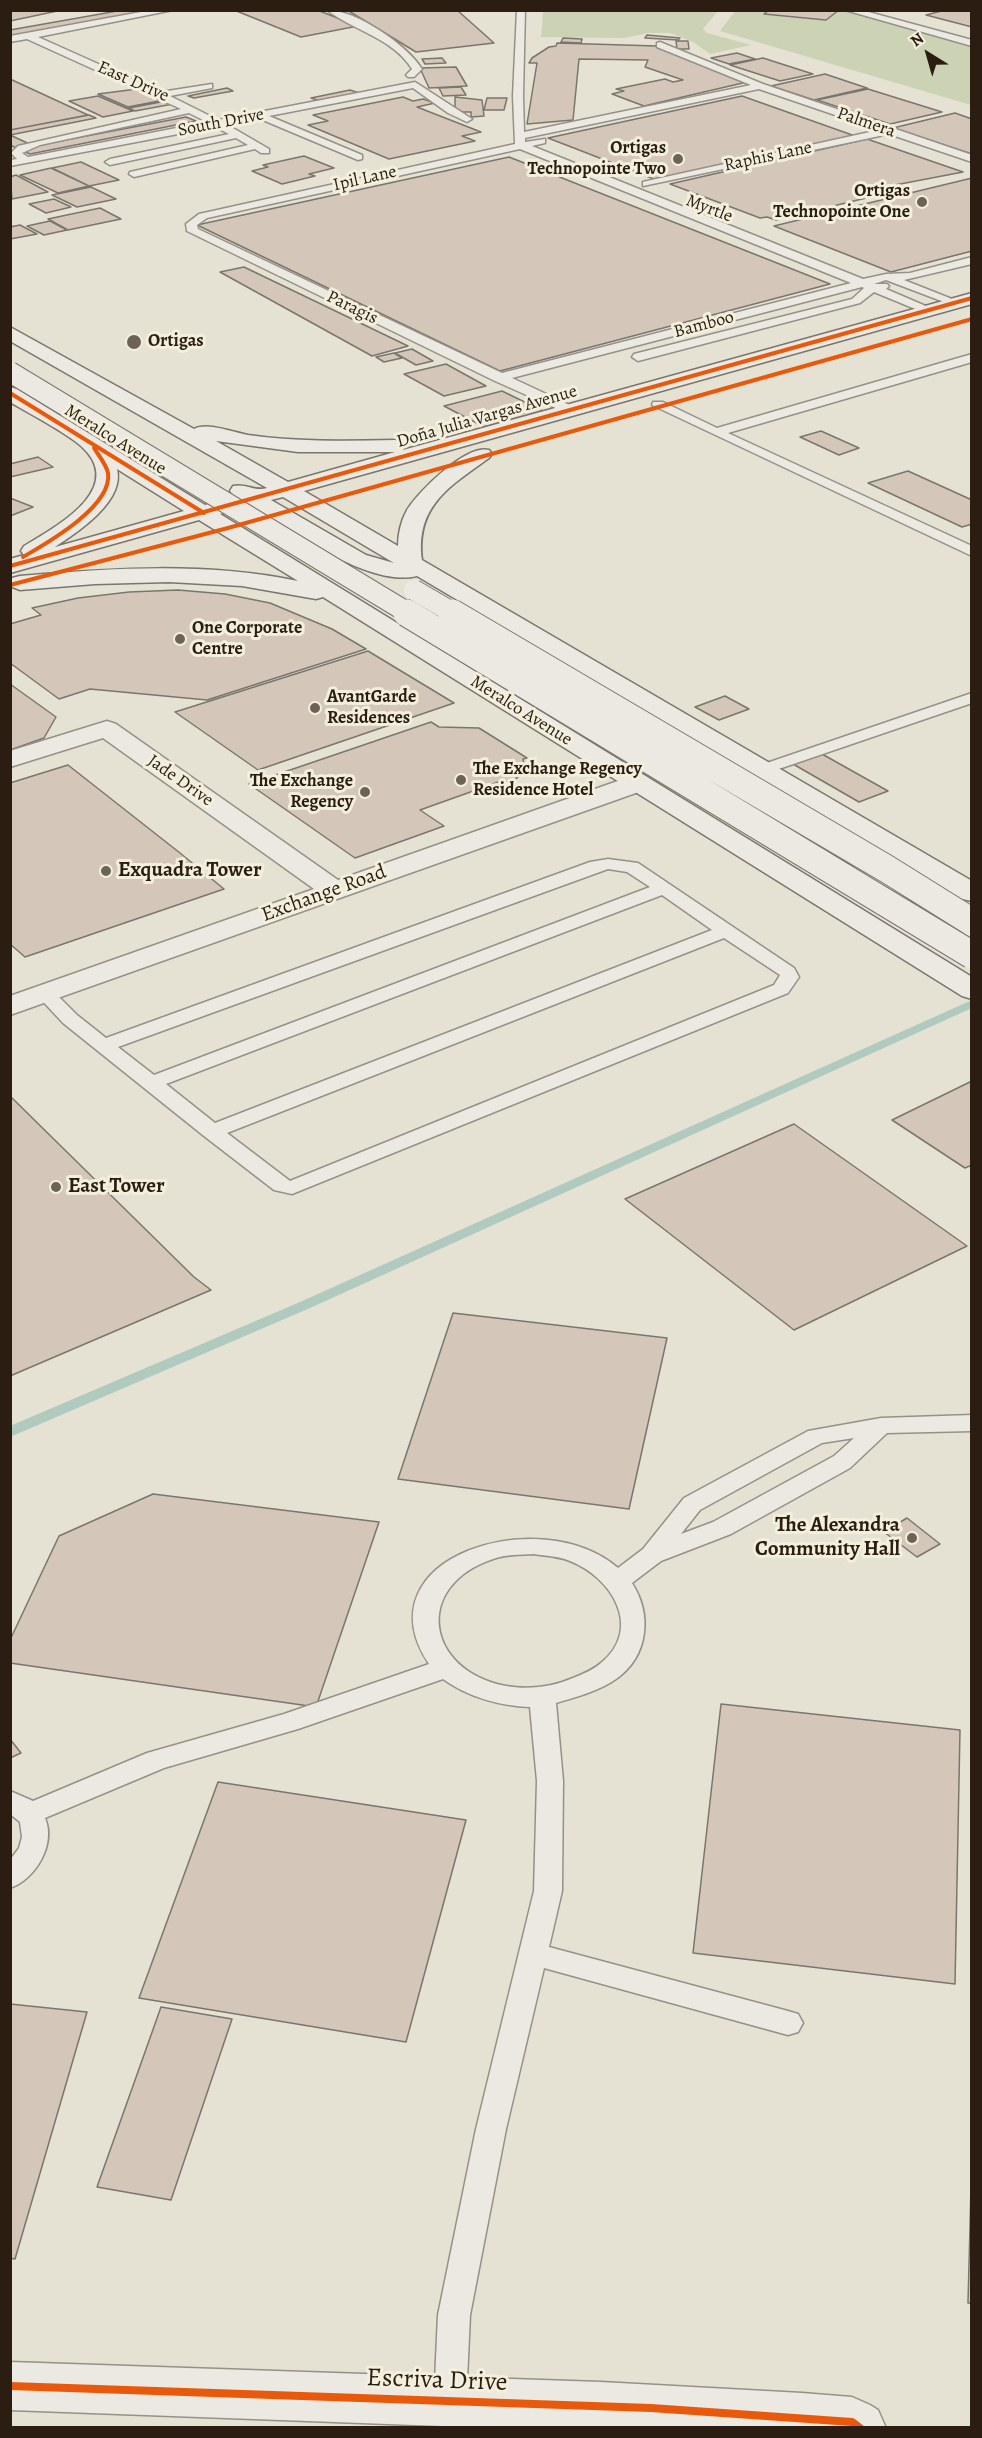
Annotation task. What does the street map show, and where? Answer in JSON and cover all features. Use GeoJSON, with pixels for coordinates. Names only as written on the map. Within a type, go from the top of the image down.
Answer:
{"type":"FeatureCollection","features":[{"type":"Feature","properties":{"kind":"main road","name":"Doña Julia Vargas Avenue"},"geometry":{"type":"LineString","coordinates":[[13,574],[285,489],[964,301]]}},
{"type":"Feature","properties":{"kind":"main road","name":"Doña Julia Vargas Avenue"},"geometry":{"type":"LineString","coordinates":[[13,574],[228,528],[482,454],[972,318]]}},
{"type":"Feature","properties":{"kind":"main road","name":"Meralco Avenue"},"geometry":{"type":"LineString","coordinates":[[10,333],[285,489],[972,892]]}},
{"type":"Feature","properties":{"kind":"main road","name":"Meralco Avenue"},"geometry":{"type":"LineString","coordinates":[[10,351],[972,922]]}},
{"type":"Feature","properties":{"kind":"main road","name":"Meralco Avenue"},"geometry":{"type":"LineString","coordinates":[[11,389],[342,600],[972,990]]}},
{"type":"Feature","properties":{"kind":"main road","name":"Meralco Avenue"},"geometry":{"type":"LineString","coordinates":[[11,389],[972,955]]}},
{"type":"Feature","properties":{"kind":"main road"},"geometry":{"type":"LineString","coordinates":[[83,437],[108,441],[138,438],[149,434],[154,428],[154,416],[220,437],[268,444],[350,447],[454,442]]}},
{"type":"Feature","properties":{"kind":"main road"},"geometry":{"type":"LineString","coordinates":[[182,432],[175,440],[180,451],[203,468],[365,564],[398,571],[417,567],[408,550],[408,532],[415,513],[434,490],[482,454]]}},
{"type":"Feature","properties":{"kind":"main road"},"geometry":{"type":"LineString","coordinates":[[13,574],[100,496],[108,477],[105,463],[83,437]]}},
{"type":"Feature","properties":{"kind":"main road"},"geometry":{"type":"LineString","coordinates":[[13,574],[197,574],[286,585],[342,600]]}},
{"type":"Feature","properties":{"kind":"main road"},"geometry":{"type":"LineString","coordinates":[[416,646],[422,631],[435,623],[464,618],[506,619]]}},
{"type":"Feature","properties":{"kind":"main road","name":"Jade Drive"},"geometry":{"type":"LineString","coordinates":[[10,759],[107,729],[335,891]]}},
{"type":"Feature","properties":{"kind":"main road","name":"Exchange Road"},"geometry":{"type":"LineString","coordinates":[[22,999],[638,783]]}},
{"type":"Feature","properties":{"kind":"main road","name":"Escriva Drive"},"geometry":{"type":"LineString","coordinates":[[10,2386],[450,2402],[569,2404],[776,2415],[852,2422],[860,2427]]}},
{"type":"Feature","properties":{"kind":"lane"},"geometry":{"type":"LineString","coordinates":[[10,39],[169,10]]}},
{"type":"Feature","properties":{"kind":"lane"},"geometry":{"type":"LineString","coordinates":[[331,10],[384,40],[414,61],[417,69],[413,80],[451,111],[467,119]]}},
{"type":"Feature","properties":{"kind":"lane"},"geometry":{"type":"LineString","coordinates":[[519,140],[522,10]]}},
{"type":"Feature","properties":{"kind":"lane"},"geometry":{"type":"LineString","coordinates":[[849,10],[972,43]]}},
{"type":"Feature","properties":{"kind":"lane","name":"East Drive"},"geometry":{"type":"LineString","coordinates":[[29,36],[163,94],[220,123],[261,149],[134,174]]}},
{"type":"Feature","properties":{"kind":"lane","name":"Palmera"},"geometry":{"type":"LineString","coordinates":[[660,45],[760,86],[972,159]]}},
{"type":"Feature","properties":{"kind":"lane","name":"South Drive"},"geometry":{"type":"LineString","coordinates":[[10,163],[261,116],[413,80]]}},
{"type":"Feature","properties":{"kind":"lane"},"geometry":{"type":"LineString","coordinates":[[163,94],[209,86]]}},
{"type":"Feature","properties":{"kind":"lane","name":"Ipil Lane"},"geometry":{"type":"LineString","coordinates":[[191,224],[203,216],[519,140],[760,86]]}},
{"type":"Feature","properties":{"kind":"lane"},"geometry":{"type":"LineString","coordinates":[[27,161],[16,153],[22,148],[37,143],[192,110]]}},
{"type":"Feature","properties":{"kind":"lane"},"geometry":{"type":"LineString","coordinates":[[261,116],[358,157]]}},
{"type":"Feature","properties":{"kind":"lane","name":"Raphis Lane"},"geometry":{"type":"LineString","coordinates":[[647,184],[889,130]]}},
{"type":"Feature","properties":{"kind":"lane"},"geometry":{"type":"LineString","coordinates":[[110,162],[238,135]]}},
{"type":"Feature","properties":{"kind":"lane","name":"Myrtle"},"geometry":{"type":"LineString","coordinates":[[519,140],[541,141],[735,219]]}},
{"type":"Feature","properties":{"kind":"lane","name":"Myrtle"},"geometry":{"type":"LineString","coordinates":[[519,140],[928,310]]}},
{"type":"Feature","properties":{"kind":"lane","name":"South Drive"},"geometry":{"type":"LineString","coordinates":[[10,168],[27,161]]}},
{"type":"Feature","properties":{"kind":"lane","name":"Paragis"},"geometry":{"type":"LineString","coordinates":[[191,224],[193,231],[569,410]]}},
{"type":"Feature","properties":{"kind":"lane","name":"Bamboo"},"geometry":{"type":"LineString","coordinates":[[620,362],[856,301],[861,299],[864,292],[874,288],[972,260]]}},
{"type":"Feature","properties":{"kind":"lane"},"geometry":{"type":"LineString","coordinates":[[864,269],[885,277]]}},
{"type":"Feature","properties":{"kind":"lane","name":"Bamboo"},"geometry":{"type":"LineString","coordinates":[[499,378],[885,277],[905,279]]}},
{"type":"Feature","properties":{"kind":"lane"},"geometry":{"type":"LineString","coordinates":[[905,279],[964,301]]}},
{"type":"Feature","properties":{"kind":"lane"},"geometry":{"type":"LineString","coordinates":[[717,432],[972,358]]}},
{"type":"Feature","properties":{"kind":"lane"},"geometry":{"type":"LineString","coordinates":[[519,388],[541,382]]}},
{"type":"Feature","properties":{"kind":"lane"},"geometry":{"type":"LineString","coordinates":[[658,405],[972,552]]}},
{"type":"Feature","properties":{"kind":"lane"},"geometry":{"type":"LineString","coordinates":[[761,770],[972,698]]}},
{"type":"Feature","properties":{"kind":"lane"},"geometry":{"type":"LineString","coordinates":[[22,999],[70,1019],[285,1189],[299,1188],[781,989],[788,983],[790,977],[787,972],[632,867],[619,864],[596,866],[104,1045]]}},
{"type":"Feature","properties":{"kind":"lane"},"geometry":{"type":"LineString","coordinates":[[151,1083],[663,888]]}},
{"type":"Feature","properties":{"kind":"lane"},"geometry":{"type":"LineString","coordinates":[[211,1131],[725,931]]}},
{"type":"Feature","properties":{"kind":"lane"},"geometry":{"type":"LineString","coordinates":[[618,1581],[652,1555],[692,1503],[816,1436],[881,1426],[972,1423]]}},
{"type":"Feature","properties":{"kind":"lane"},"geometry":{"type":"LineString","coordinates":[[652,1555],[722,1528],[842,1462],[881,1426]]}},
{"type":"Feature","properties":{"kind":"lane"},"geometry":{"type":"LineString","coordinates":[[534,1546],[566,1550],[596,1563],[618,1581],[632,1604],[635,1629],[626,1653],[606,1674],[576,1689],[542,1696],[506,1695],[474,1685],[447,1668],[430,1646],[424,1622],[429,1597],[445,1576],[469,1559],[500,1548],[534,1546]]}},
{"type":"Feature","properties":{"kind":"lane"},"geometry":{"type":"LineString","coordinates":[[10,1877],[23,1867],[35,1850],[37,1831],[20,1808],[156,1760],[289,1722],[447,1668]]}},
{"type":"Feature","properties":{"kind":"lane"},"geometry":{"type":"LineString","coordinates":[[450,2402],[454,2315],[491,2128],[548,1891],[550,1781],[542,1696]]}},
{"type":"Feature","properties":{"kind":"lane"},"geometry":{"type":"LineString","coordinates":[[533,1954],[788,2023]]}},
{"type":"Feature","properties":{"kind":"green space"},"geometry":{"type":"Polygon","coordinates":[[[854,10],[971,42],[971,105],[720,31],[735,11],[854,10]]]}},
{"type":"Feature","properties":{"kind":"green space"},"geometry":{"type":"Polygon","coordinates":[[[548,11],[718,11],[703,29],[707,33],[751,45],[710,54],[693,42],[670,33],[648,33],[624,38],[541,37],[543,12],[548,11]]]}},
{"type":"Feature","properties":{"kind":"building"},"geometry":{"type":"Polygon","coordinates":[[[10,10],[62,10],[10,21],[10,10]]]}},
{"type":"Feature","properties":{"kind":"building"},"geometry":{"type":"Polygon","coordinates":[[[123,10],[157,10],[10,36],[10,30],[123,10]]]}},
{"type":"Feature","properties":{"kind":"building"},"geometry":{"type":"Polygon","coordinates":[[[234,10],[317,10],[358,26],[301,37],[234,10]]]}},
{"type":"Feature","properties":{"kind":"building"},"geometry":{"type":"Polygon","coordinates":[[[347,10],[457,10],[494,43],[416,52],[347,10]]]}},
{"type":"Feature","properties":{"kind":"building"},"geometry":{"type":"Polygon","coordinates":[[[769,10],[839,10],[826,20],[764,14],[769,10]]]}},
{"type":"Feature","properties":{"kind":"building"},"geometry":{"type":"Polygon","coordinates":[[[945,10],[972,10],[972,27],[926,15],[945,10]]]}},
{"type":"Feature","properties":{"kind":"building"},"geometry":{"type":"Polygon","coordinates":[[[647,35],[680,38],[678,40],[645,38],[647,35]]]}},
{"type":"Feature","properties":{"kind":"building"},"geometry":{"type":"Polygon","coordinates":[[[563,38],[582,39],[581,43],[561,42],[563,38]]]}},
{"type":"Feature","properties":{"kind":"building"},"geometry":{"type":"Polygon","coordinates":[[[676,41],[688,41],[689,49],[677,49],[676,41]]]}},
{"type":"Feature","properties":{"kind":"building"},"geometry":{"type":"Polygon","coordinates":[[[557,43],[657,46],[747,82],[644,106],[612,94],[624,91],[616,89],[665,79],[673,82],[683,80],[645,67],[648,60],[579,59],[573,120],[527,124],[537,63],[529,63],[532,58],[549,47],[556,46],[557,43]]]}},
{"type":"Feature","properties":{"kind":"building"},"geometry":{"type":"Polygon","coordinates":[[[737,53],[755,59],[729,64],[711,58],[737,53]]]}},
{"type":"Feature","properties":{"kind":"building"},"geometry":{"type":"Polygon","coordinates":[[[442,58],[446,63],[425,64],[422,59],[442,58]]]}},
{"type":"Feature","properties":{"kind":"building"},"geometry":{"type":"Polygon","coordinates":[[[763,58],[813,74],[780,81],[730,65],[763,58]]]}},
{"type":"Feature","properties":{"kind":"building"},"geometry":{"type":"Polygon","coordinates":[[[456,67],[467,86],[429,88],[420,68],[456,67]]]}},
{"type":"Feature","properties":{"kind":"building"},"geometry":{"type":"Polygon","coordinates":[[[825,74],[867,88],[814,100],[771,86],[825,74]]]}},
{"type":"Feature","properties":{"kind":"building"},"geometry":{"type":"Polygon","coordinates":[[[10,79],[88,115],[10,130],[10,79]]]}},
{"type":"Feature","properties":{"kind":"building"},"geometry":{"type":"Polygon","coordinates":[[[461,87],[466,95],[443,96],[439,88],[461,87]]]}},
{"type":"Feature","properties":{"kind":"building"},"geometry":{"type":"Polygon","coordinates":[[[227,88],[233,91],[194,98],[188,96],[227,88]]]}},
{"type":"Feature","properties":{"kind":"building"},"geometry":{"type":"Polygon","coordinates":[[[137,89],[164,100],[128,107],[98,94],[137,89]]]}},
{"type":"Feature","properties":{"kind":"building"},"geometry":{"type":"Polygon","coordinates":[[[868,89],[942,112],[890,124],[817,100],[868,89]]]}},
{"type":"Feature","properties":{"kind":"building"},"geometry":{"type":"Polygon","coordinates":[[[350,90],[359,93],[320,101],[311,98],[350,90]]]}},
{"type":"Feature","properties":{"kind":"building"},"geometry":{"type":"Polygon","coordinates":[[[98,96],[133,111],[103,117],[69,101],[98,96]]]}},
{"type":"Feature","properties":{"kind":"building","name":"Ortigas Technopointe Two"},"geometry":{"type":"Polygon","coordinates":[[[742,96],[855,136],[659,181],[548,138],[742,96]]]}},
{"type":"Feature","properties":{"kind":"building"},"geometry":{"type":"Polygon","coordinates":[[[403,97],[413,101],[423,99],[435,103],[417,107],[481,132],[462,136],[475,141],[389,159],[308,125],[328,121],[313,115],[403,97]]]}},
{"type":"Feature","properties":{"kind":"building"},"geometry":{"type":"Polygon","coordinates":[[[455,97],[482,100],[484,116],[471,117],[471,112],[455,112],[455,97]]]}},
{"type":"Feature","properties":{"kind":"building"},"geometry":{"type":"Polygon","coordinates":[[[487,98],[507,98],[504,110],[484,110],[487,98]]]}},
{"type":"Feature","properties":{"kind":"building"},"geometry":{"type":"Polygon","coordinates":[[[166,101],[173,104],[135,111],[129,108],[166,101]]]}},
{"type":"Feature","properties":{"kind":"building"},"geometry":{"type":"Polygon","coordinates":[[[955,113],[972,119],[972,154],[893,128],[955,113]]]}},
{"type":"Feature","properties":{"kind":"building"},"geometry":{"type":"Polygon","coordinates":[[[89,115],[96,118],[10,135],[10,130],[89,115]]]}},
{"type":"Feature","properties":{"kind":"building"},"geometry":{"type":"Polygon","coordinates":[[[186,117],[196,121],[30,154],[10,145],[10,135],[34,146],[186,117]]]}},
{"type":"Feature","properties":{"kind":"building"},"geometry":{"type":"Polygon","coordinates":[[[867,139],[963,172],[895,185],[903,189],[776,220],[767,217],[760,218],[670,184],[867,139]]]}},
{"type":"Feature","properties":{"kind":"building"},"geometry":{"type":"Polygon","coordinates":[[[304,156],[334,168],[309,174],[315,176],[282,184],[252,171],[268,167],[263,165],[304,156]]]}},
{"type":"Feature","properties":{"kind":"building"},"geometry":{"type":"Polygon","coordinates":[[[509,157],[830,284],[500,371],[197,225],[509,157]]]}},
{"type":"Feature","properties":{"kind":"building"},"geometry":{"type":"Polygon","coordinates":[[[81,162],[119,180],[89,186],[52,168],[81,162]]]}},
{"type":"Feature","properties":{"kind":"building"},"geometry":{"type":"Polygon","coordinates":[[[51,168],[89,186],[58,193],[20,175],[51,168]]]}},
{"type":"Feature","properties":{"kind":"building"},"geometry":{"type":"Polygon","coordinates":[[[16,175],[48,192],[12,199],[10,177],[16,175]]]}},
{"type":"Feature","properties":{"kind":"building","name":"Ortigas Technopointe One"},"geometry":{"type":"Polygon","coordinates":[[[972,178],[972,251],[891,272],[774,226],[972,178]]]}},
{"type":"Feature","properties":{"kind":"building"},"geometry":{"type":"Polygon","coordinates":[[[91,187],[116,199],[77,207],[52,195],[91,187]]]}},
{"type":"Feature","properties":{"kind":"building"},"geometry":{"type":"Polygon","coordinates":[[[54,199],[71,207],[46,213],[29,204],[54,199]]]}},
{"type":"Feature","properties":{"kind":"building"},"geometry":{"type":"Polygon","coordinates":[[[100,208],[121,219],[68,230],[48,219],[100,208]]]}},
{"type":"Feature","properties":{"kind":"building"},"geometry":{"type":"Polygon","coordinates":[[[50,221],[67,230],[44,235],[27,226],[50,221]]]}},
{"type":"Feature","properties":{"kind":"building"},"geometry":{"type":"Polygon","coordinates":[[[20,225],[37,234],[10,239],[10,227],[20,225]]]}},
{"type":"Feature","properties":{"kind":"building"},"geometry":{"type":"Polygon","coordinates":[[[244,267],[408,346],[372,356],[220,272],[244,267]]]}},
{"type":"Feature","properties":{"kind":"building"},"geometry":{"type":"Polygon","coordinates":[[[412,349],[433,361],[416,365],[395,353],[412,349]]]}},
{"type":"Feature","properties":{"kind":"building"},"geometry":{"type":"Polygon","coordinates":[[[394,353],[402,358],[384,362],[376,357],[394,353]]]}},
{"type":"Feature","properties":{"kind":"building"},"geometry":{"type":"Polygon","coordinates":[[[446,364],[486,386],[444,396],[404,374],[446,364]]]}},
{"type":"Feature","properties":{"kind":"building"},"geometry":{"type":"Polygon","coordinates":[[[502,391],[543,411],[484,427],[444,406],[502,391]]]}},
{"type":"Feature","properties":{"kind":"building"},"geometry":{"type":"Polygon","coordinates":[[[821,431],[859,448],[839,455],[800,437],[821,431]]]}},
{"type":"Feature","properties":{"kind":"building"},"geometry":{"type":"Polygon","coordinates":[[[38,457],[53,467],[10,477],[10,464],[38,457]]]}},
{"type":"Feature","properties":{"kind":"building"},"geometry":{"type":"Polygon","coordinates":[[[908,471],[972,500],[972,524],[962,527],[868,483],[908,471]]]}},
{"type":"Feature","properties":{"kind":"building"},"geometry":{"type":"Polygon","coordinates":[[[10,498],[33,507],[10,516],[10,498]]]}},
{"type":"Feature","properties":{"kind":"building","name":"One Corporate Centre"},"geometry":{"type":"Polygon","coordinates":[[[178,590],[225,594],[270,603],[332,629],[366,649],[207,700],[90,689],[59,699],[10,663],[10,624],[41,615],[32,608],[78,598],[129,592],[178,590]]]}},
{"type":"Feature","properties":{"kind":"building","name":"AvantGarde Residences"},"geometry":{"type":"Polygon","coordinates":[[[368,651],[454,703],[258,770],[175,712],[368,651]]]}},
{"type":"Feature","properties":{"kind":"building"},"geometry":{"type":"Polygon","coordinates":[[[10,684],[56,717],[44,738],[10,750],[10,684]]]}},
{"type":"Feature","properties":{"kind":"building"},"geometry":{"type":"Polygon","coordinates":[[[725,696],[749,709],[719,720],[695,707],[725,696]]]}},
{"type":"Feature","properties":{"kind":"building","name":"The Exchange Regency"},"geometry":{"type":"Polygon","coordinates":[[[431,722],[439,727],[479,728],[527,758],[523,759],[525,769],[517,778],[507,782],[504,780],[420,810],[444,826],[355,858],[249,784],[431,722]]]}},
{"type":"Feature","properties":{"kind":"building"},"geometry":{"type":"Polygon","coordinates":[[[822,754],[888,791],[859,802],[793,764],[822,754]]]}},
{"type":"Feature","properties":{"kind":"building","name":"Exquadra Tower"},"geometry":{"type":"Polygon","coordinates":[[[68,765],[224,889],[25,957],[10,944],[10,783],[68,765]]]}},
{"type":"Feature","properties":{"kind":"building"},"geometry":{"type":"Polygon","coordinates":[[[972,1081],[972,1165],[965,1168],[892,1120],[972,1081]]]}},
{"type":"Feature","properties":{"kind":"building","name":"East Tower"},"geometry":{"type":"Polygon","coordinates":[[[10,1096],[194,1277],[211,1290],[10,1376],[10,1096]]]}},
{"type":"Feature","properties":{"kind":"building"},"geometry":{"type":"Polygon","coordinates":[[[794,1124],[967,1246],[794,1330],[625,1199],[794,1124]]]}},
{"type":"Feature","properties":{"kind":"building"},"geometry":{"type":"Polygon","coordinates":[[[453,1313],[667,1338],[629,1509],[398,1479],[453,1313]]]}},
{"type":"Feature","properties":{"kind":"building"},"geometry":{"type":"Polygon","coordinates":[[[153,1494],[379,1522],[316,1707],[10,1663],[10,1640],[59,1536],[153,1494]]]}},
{"type":"Feature","properties":{"kind":"building","name":"The Alexandra Community Hall"},"geometry":{"type":"Polygon","coordinates":[[[907,1518],[940,1544],[917,1557],[884,1532],[907,1518]]]}},
{"type":"Feature","properties":{"kind":"building"},"geometry":{"type":"Polygon","coordinates":[[[721,1704],[960,1730],[955,1984],[693,1953],[721,1704]]]}},
{"type":"Feature","properties":{"kind":"building"},"geometry":{"type":"Polygon","coordinates":[[[10,1739],[21,1753],[10,1758],[10,1739]]]}},
{"type":"Feature","properties":{"kind":"building"},"geometry":{"type":"Polygon","coordinates":[[[218,1782],[466,1820],[406,2042],[139,1998],[218,1782]]]}},
{"type":"Feature","properties":{"kind":"building"},"geometry":{"type":"Polygon","coordinates":[[[10,2004],[87,2012],[15,2259],[10,2258],[10,2004]]]}},
{"type":"Feature","properties":{"kind":"building"},"geometry":{"type":"Polygon","coordinates":[[[161,2007],[232,2019],[171,2200],[97,2187],[161,2007]]]}},
{"type":"Feature","properties":{"kind":"building"},"geometry":{"type":"Polygon","coordinates":[[[972,2148],[972,2303],[968,2303],[972,2148]]]}},
{"type":"Feature","properties":{"kind":"waterway"},"geometry":{"type":"LineString","coordinates":[[10,1432],[305,1305],[971,1004]]}},
{"type":"Feature","properties":{"kind":"cycle path"},"geometry":{"type":"LineString","coordinates":[[10,566],[972,298]]}},
{"type":"Feature","properties":{"kind":"cycle path"},"geometry":{"type":"LineString","coordinates":[[10,585],[228,528],[972,319]]}},
{"type":"Feature","properties":{"kind":"cycle path"},"geometry":{"type":"LineString","coordinates":[[10,393],[204,513]]}},
{"type":"Feature","properties":{"kind":"cycle path"},"geometry":{"type":"LineString","coordinates":[[23,557],[74,523],[98,500],[106,488],[108,473],[94,448]]}},
{"type":"Feature","properties":{"kind":"cycle path"},"geometry":{"type":"LineString","coordinates":[[10,2386],[651,2408],[852,2422],[860,2428]]}},
{"type":"Feature","properties":{"kind":"place","name":"Ortigas Technopointe Two"},"geometry":{"type":"Point","coordinates":[678,159]}},
{"type":"Feature","properties":{"kind":"place","name":"Ortigas Technopointe One"},"geometry":{"type":"Point","coordinates":[922,202]}},
{"type":"Feature","properties":{"kind":"place","name":"Ortigas"},"geometry":{"type":"Point","coordinates":[134,342]}},
{"type":"Feature","properties":{"kind":"place","name":"One Corporate Centre"},"geometry":{"type":"Point","coordinates":[180,639]}},
{"type":"Feature","properties":{"kind":"place","name":"AvantGarde Residences"},"geometry":{"type":"Point","coordinates":[315,708]}},
{"type":"Feature","properties":{"kind":"place","name":"The Exchange Regency Residence Hotel"},"geometry":{"type":"Point","coordinates":[461,780]}},
{"type":"Feature","properties":{"kind":"place","name":"The Exchange Regency"},"geometry":{"type":"Point","coordinates":[365,792]}},
{"type":"Feature","properties":{"kind":"place","name":"Exquadra Tower"},"geometry":{"type":"Point","coordinates":[106,871]}},
{"type":"Feature","properties":{"kind":"place","name":"East Tower"},"geometry":{"type":"Point","coordinates":[56,1187]}},
{"type":"Feature","properties":{"kind":"place","name":"The Alexandra Community Hall"},"geometry":{"type":"Point","coordinates":[912,1538]}}]}
